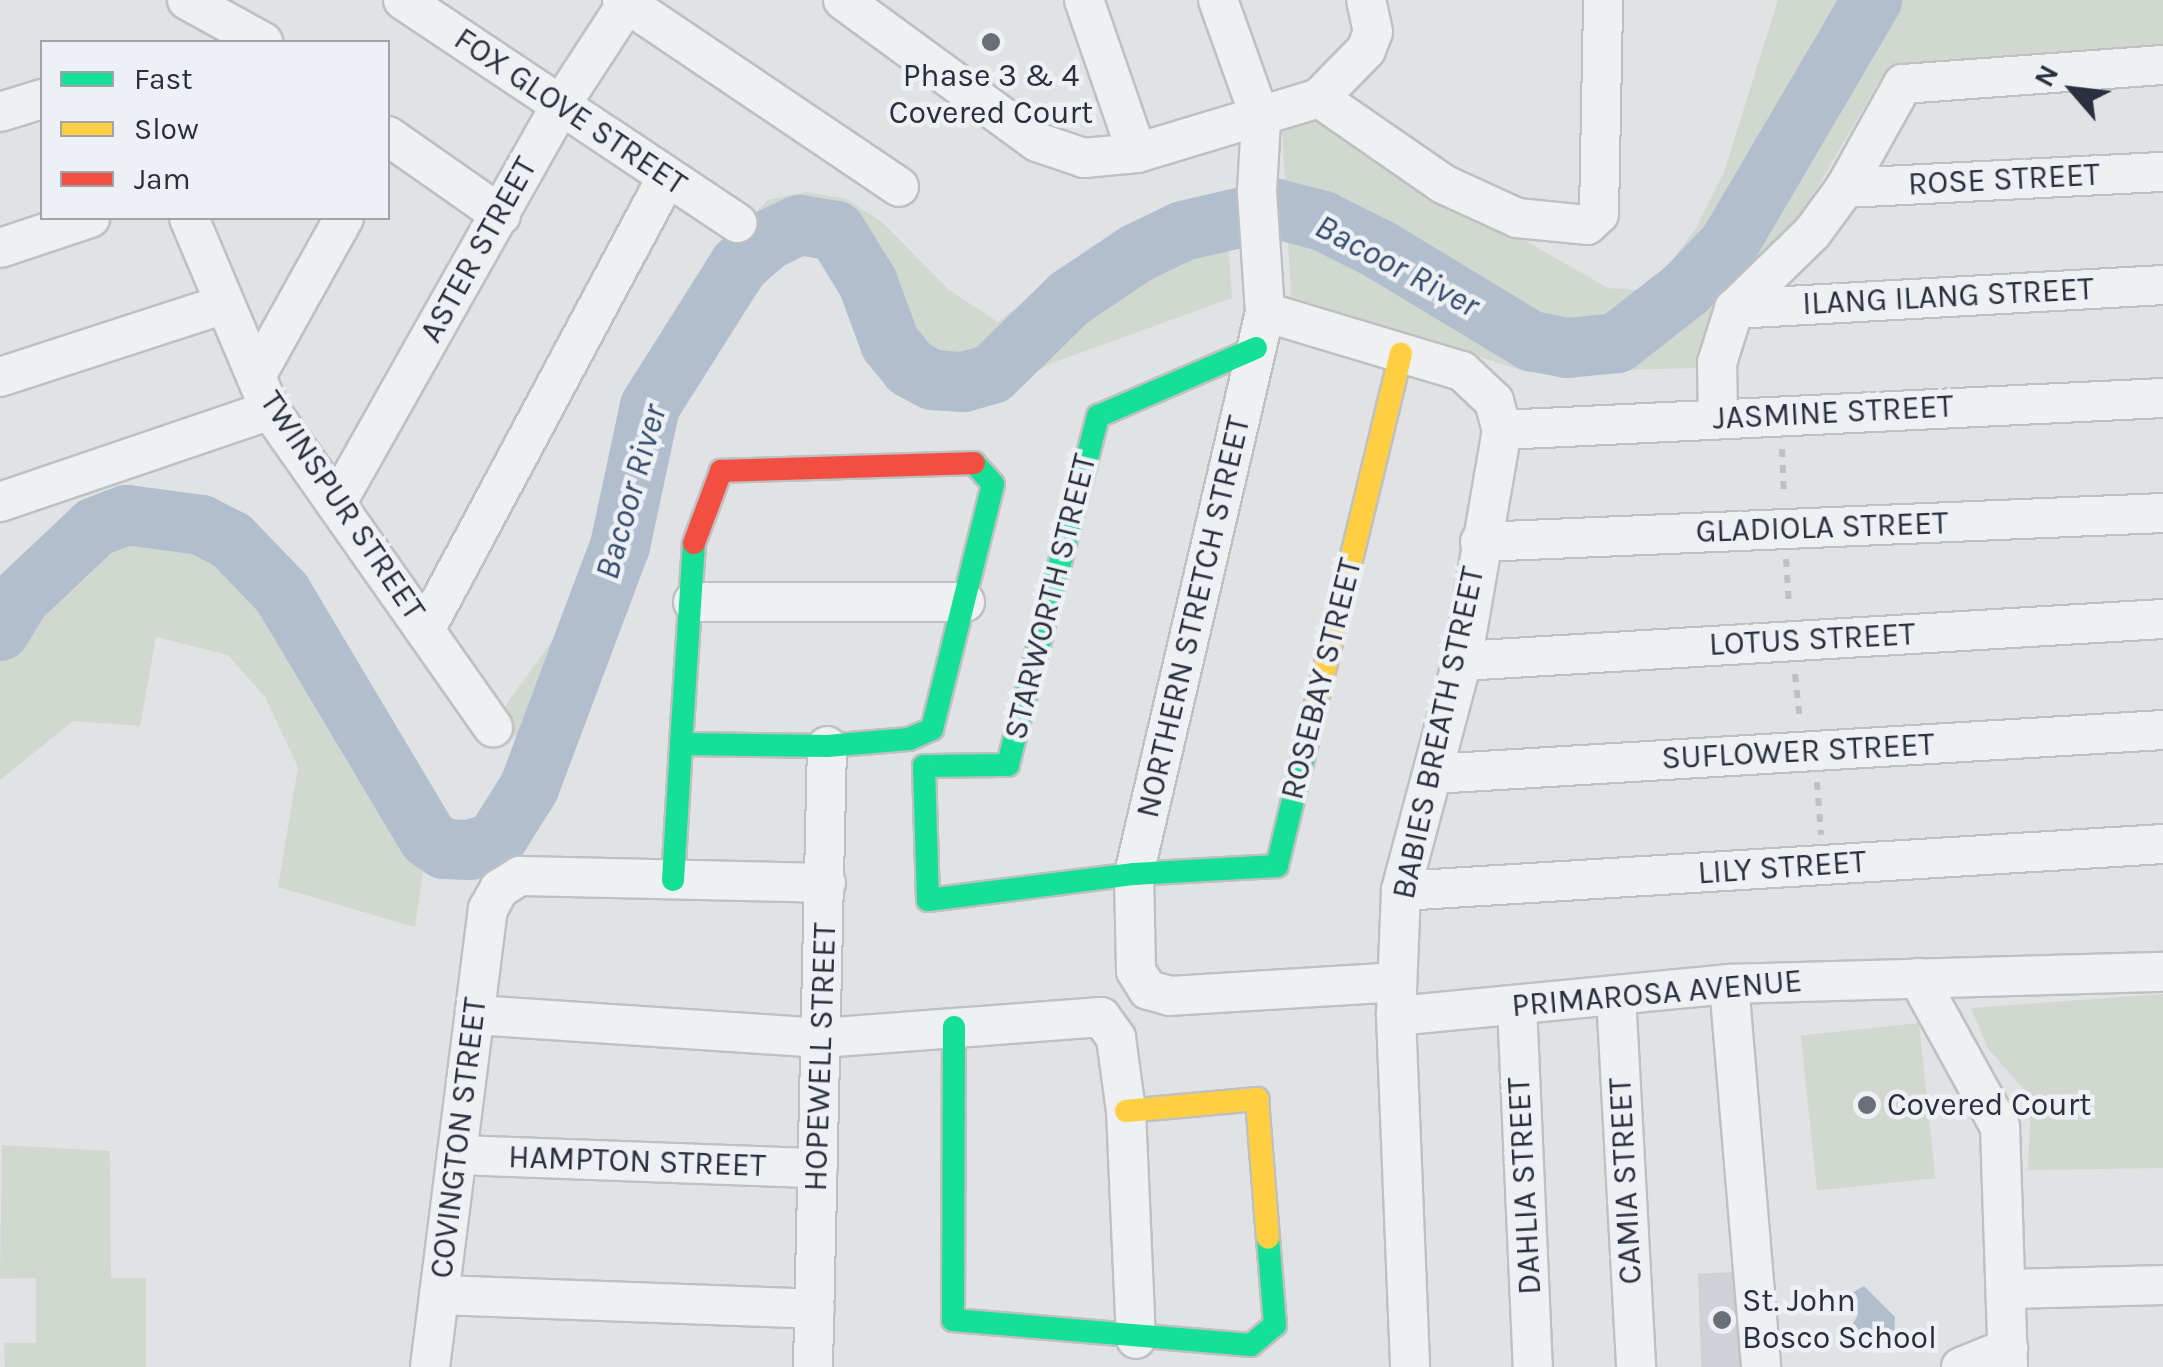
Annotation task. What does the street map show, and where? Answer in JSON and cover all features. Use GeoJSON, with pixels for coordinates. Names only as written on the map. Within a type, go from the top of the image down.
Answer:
{"type":"FeatureCollection","features":[{"type":"Feature","properties":{"kind":"street"},"geometry":{"type":"LineString","coordinates":[[187,0],[249,40]]}},
{"type":"Feature","properties":{"kind":"street","name":"FOX GLOVE STREET"},"geometry":{"type":"LineString","coordinates":[[403,0],[738,223]]}},
{"type":"Feature","properties":{"kind":"street"},"geometry":{"type":"LineString","coordinates":[[844,0],[1060,154],[1138,153],[1261,120],[1319,98],[1366,50],[1372,32],[1366,0]]}},
{"type":"Feature","properties":{"kind":"street"},"geometry":{"type":"LineString","coordinates":[[1084,0],[1138,153]]}},
{"type":"Feature","properties":{"kind":"street","name":"NORTHERN STRETCH STREET"},"geometry":{"type":"LineString","coordinates":[[1218,0],[1261,120],[1257,192],[1265,312],[1134,874],[1136,971],[1156,994],[1396,999]]}},
{"type":"Feature","properties":{"kind":"street"},"geometry":{"type":"LineString","coordinates":[[1319,98],[1444,184],[1518,218],[1587,225],[1599,214],[1603,0]]}},
{"type":"Feature","properties":{"kind":"street"},"geometry":{"type":"LineString","coordinates":[[626,1],[899,188]]}},
{"type":"Feature","properties":{"kind":"street","name":"ASTER STREET"},"geometry":{"type":"LineString","coordinates":[[336,504],[560,106],[626,1]]}},
{"type":"Feature","properties":{"kind":"street"},"geometry":{"type":"LineString","coordinates":[[1718,418],[1718,363],[1734,309],[1812,234],[1846,188],[1903,84],[2163,64]]}},
{"type":"Feature","properties":{"kind":"street"},"geometry":{"type":"LineString","coordinates":[[0,112],[40,100]]}},
{"type":"Feature","properties":{"kind":"street"},"geometry":{"type":"LineString","coordinates":[[390,138],[500,214]]}},
{"type":"Feature","properties":{"kind":"street","name":"ROSE STREET"},"geometry":{"type":"LineString","coordinates":[[1846,188],[2163,172]]}},
{"type":"Feature","properties":{"kind":"street"},"geometry":{"type":"LineString","coordinates":[[425,630],[667,177]]}},
{"type":"Feature","properties":{"kind":"street"},"geometry":{"type":"LineString","coordinates":[[0,248],[84,220]]}},
{"type":"Feature","properties":{"kind":"street","name":"TWINSPUR STREET"},"geometry":{"type":"LineString","coordinates":[[191,220],[222,305],[270,410],[493,728]]}},
{"type":"Feature","properties":{"kind":"street"},"geometry":{"type":"LineString","coordinates":[[256,376],[343,220]]}},
{"type":"Feature","properties":{"kind":"street","name":"ILANG ILANG STREET"},"geometry":{"type":"LineString","coordinates":[[1734,309],[2163,286]]}},
{"type":"Feature","properties":{"kind":"street"},"geometry":{"type":"LineString","coordinates":[[0,377],[222,305]]}},
{"type":"Feature","properties":{"kind":"street"},"geometry":{"type":"LineString","coordinates":[[1265,312],[1462,371],[1498,416]]}},
{"type":"Feature","properties":{"kind":"street","name":"STARWORTH STREET"},"geometry":{"type":"LineString","coordinates":[[1134,874],[928,900],[924,766],[1008,765],[1098,416],[1256,348]]}},
{"type":"Feature","properties":{"kind":"street","name":"ROSEBAY STREET"},"geometry":{"type":"LineString","coordinates":[[1134,874],[1278,866],[1401,353]]}},
{"type":"Feature","properties":{"kind":"street","name":"JASMINE STREET"},"geometry":{"type":"LineString","coordinates":[[1498,416],[1718,418],[2163,398]]}},
{"type":"Feature","properties":{"kind":"street"},"geometry":{"type":"LineString","coordinates":[[0,502],[270,410]]}},
{"type":"Feature","properties":{"kind":"street","name":"BABIES BREATH STREET"},"geometry":{"type":"LineString","coordinates":[[1410,1367],[1396,999],[1401,890],[1462,661],[1498,416]]}},
{"type":"Feature","properties":{"kind":"street"},"geometry":{"type":"LineString","coordinates":[[681,744],[827,746],[909,739],[932,729],[993,484],[982,466],[964,458],[721,472],[696,534],[687,582],[693,602],[681,744],[673,880],[826,883]]}},
{"type":"Feature","properties":{"kind":"street","name":"GLADIOLA STREET"},"geometry":{"type":"LineString","coordinates":[[1480,542],[2163,514]]}},
{"type":"Feature","properties":{"kind":"street"},"geometry":{"type":"LineString","coordinates":[[693,602],[965,602]]}},
{"type":"Feature","properties":{"kind":"street","name":"LOTUS STREET"},"geometry":{"type":"LineString","coordinates":[[1462,661],[2163,619]]}},
{"type":"Feature","properties":{"kind":"street","name":"SUFLOWER STREET"},"geometry":{"type":"LineString","coordinates":[[1432,774],[2163,730]]}},
{"type":"Feature","properties":{"kind":"street","name":"HOPEWELL STREET"},"geometry":{"type":"LineString","coordinates":[[813,1367],[827,746]]}},
{"type":"Feature","properties":{"kind":"street","name":"LILY STREET"},"geometry":{"type":"LineString","coordinates":[[1401,890],[2163,844]]}},
{"type":"Feature","properties":{"kind":"street","name":"COVINGTON STREET"},"geometry":{"type":"LineString","coordinates":[[430,1367],[488,909],[499,888],[520,876],[673,880]]}},
{"type":"Feature","properties":{"kind":"street","name":"PRIMAROSA AVENUE"},"geometry":{"type":"LineString","coordinates":[[1396,999],[1517,1005],[1728,984],[2163,972]]}},
{"type":"Feature","properties":{"kind":"street"},"geometry":{"type":"LineString","coordinates":[[1918,978],[2000,1127],[2009,1289],[2008,1357],[1961,1367]]}},
{"type":"Feature","properties":{"kind":"street"},"geometry":{"type":"LineString","coordinates":[[1728,984],[1762,1367]]}},
{"type":"Feature","properties":{"kind":"street","name":"CAMIA STREET"},"geometry":{"type":"LineString","coordinates":[[1616,994],[1636,1367]]}},
{"type":"Feature","properties":{"kind":"street","name":"DAHLIA STREET"},"geometry":{"type":"LineString","coordinates":[[1517,1005],[1533,1367]]}},
{"type":"Feature","properties":{"kind":"street"},"geometry":{"type":"LineString","coordinates":[[474,1015],[822,1038],[1088,1013],[1101,1017],[1116,1038],[1126,1111],[1136,1339]]}},
{"type":"Feature","properties":{"kind":"street"},"geometry":{"type":"LineString","coordinates":[[954,1027],[953,1320],[1136,1339],[1250,1345],[1276,1325],[1257,1099],[1126,1111]]}},
{"type":"Feature","properties":{"kind":"street","name":"HAMPTON STREET"},"geometry":{"type":"LineString","coordinates":[[457,1155],[818,1168]]}},
{"type":"Feature","properties":{"kind":"street"},"geometry":{"type":"LineString","coordinates":[[2009,1289],[2163,1285]]}},
{"type":"Feature","properties":{"kind":"street"},"geometry":{"type":"LineString","coordinates":[[440,1295],[814,1309]]}},
{"type":"Feature","properties":{"kind":"shaded area"},"geometry":{"type":"Polygon","coordinates":[[[1778,0],[2163,0],[2163,51],[1883,75],[1783,246],[1699,368],[1527,372],[1291,297],[1282,128],[1343,96],[1412,140],[1430,187],[1608,288],[1637,290],[1660,277],[1696,228],[1724,172],[1778,0]]]}},
{"type":"Feature","properties":{"kind":"shaded area"},"geometry":{"type":"Polygon","coordinates":[[[806,192],[847,199],[883,223],[949,290],[998,322],[1072,264],[1226,201],[1232,298],[1049,364],[986,404],[935,407],[903,394],[872,360],[833,260],[796,242],[676,399],[647,521],[542,799],[510,839],[478,859],[425,859],[415,927],[278,887],[298,767],[265,697],[228,655],[156,637],[140,726],[73,721],[0,780],[0,580],[33,548],[88,511],[170,495],[226,514],[282,560],[434,824],[453,831],[480,818],[508,793],[526,754],[500,713],[579,604],[648,387],[740,228],[768,200],[806,192]]]}},
{"type":"Feature","properties":{"kind":"shaded area"},"geometry":{"type":"Polygon","coordinates":[[[2163,994],[2163,1168],[2028,1170],[2031,1097],[1988,1049],[1971,1008],[2163,994]]]}},
{"type":"Feature","properties":{"kind":"shaded area","name":"Covered Court"},"geometry":{"type":"Polygon","coordinates":[[[1919,1023],[1935,1178],[1817,1191],[1801,1035],[1919,1023]]]}},
{"type":"Feature","properties":{"kind":"shaded area"},"geometry":{"type":"Polygon","coordinates":[[[2,1145],[110,1151],[111,1278],[146,1278],[146,1367],[5,1367],[4,1343],[36,1343],[36,1278],[0,1279],[2,1145]]]}},
{"type":"Feature","properties":{"kind":"shaded area","name":"St. John Bosco School"},"geometry":{"type":"Polygon","coordinates":[[[1742,1272],[1745,1367],[1701,1367],[1698,1274],[1742,1272]]]}},
{"type":"Feature","properties":{"kind":"water"},"geometry":{"type":"Polygon","coordinates":[[[1864,1286],[1895,1317],[1894,1344],[1886,1348],[1867,1334],[1855,1338],[1847,1332],[1857,1317],[1848,1295],[1864,1286]]]}},
{"type":"Feature","properties":{"kind":"waterway","name":"Bacoor River"},"geometry":{"type":"LineString","coordinates":[[0,631],[20,598],[95,527],[127,515],[201,525],[231,540],[282,593],[428,838],[444,849],[470,850],[495,842],[529,788],[620,546],[650,406],[739,265],[768,240],[799,225],[836,231],[868,283],[890,343],[910,368],[933,380],[964,382],[992,374],[1070,298],[1137,253],[1183,231],[1277,209],[1323,221],[1379,249],[1531,341],[1567,348],[1617,343],[1686,289],[1729,244],[1872,0]]}},
{"type":"Feature","properties":{"kind":"traffic: fast"},"geometry":{"type":"LineString","coordinates":[[1256,348],[1098,416],[1008,765],[924,766],[928,900],[1134,874],[1277,866],[1313,717]]}},
{"type":"Feature","properties":{"kind":"traffic: fast"},"geometry":{"type":"LineString","coordinates":[[673,880],[681,744],[827,746],[909,739],[932,729],[993,484],[974,463]]}},
{"type":"Feature","properties":{"kind":"traffic: fast"},"geometry":{"type":"LineString","coordinates":[[681,744],[694,543]]}},
{"type":"Feature","properties":{"kind":"traffic: fast"},"geometry":{"type":"LineString","coordinates":[[954,1027],[953,1320],[1251,1345],[1275,1325],[1268,1238]]}},
{"type":"Feature","properties":{"kind":"traffic: slow"},"geometry":{"type":"LineString","coordinates":[[1313,717],[1401,353]]}},
{"type":"Feature","properties":{"kind":"traffic: slow"},"geometry":{"type":"LineString","coordinates":[[1126,1111],[1257,1099],[1268,1238]]}},
{"type":"Feature","properties":{"kind":"traffic: jam"},"geometry":{"type":"LineString","coordinates":[[694,543],[721,471],[974,463]]}},
{"type":"Feature","properties":{"kind":"place","name":"Phase 3 & 4 Covered Court"},"geometry":{"type":"Point","coordinates":[991,42]}},
{"type":"Feature","properties":{"kind":"place","name":"Covered Court"},"geometry":{"type":"Point","coordinates":[1867,1105]}},
{"type":"Feature","properties":{"kind":"place","name":"St. John Bosco School"},"geometry":{"type":"Point","coordinates":[1722,1320]}}]}
